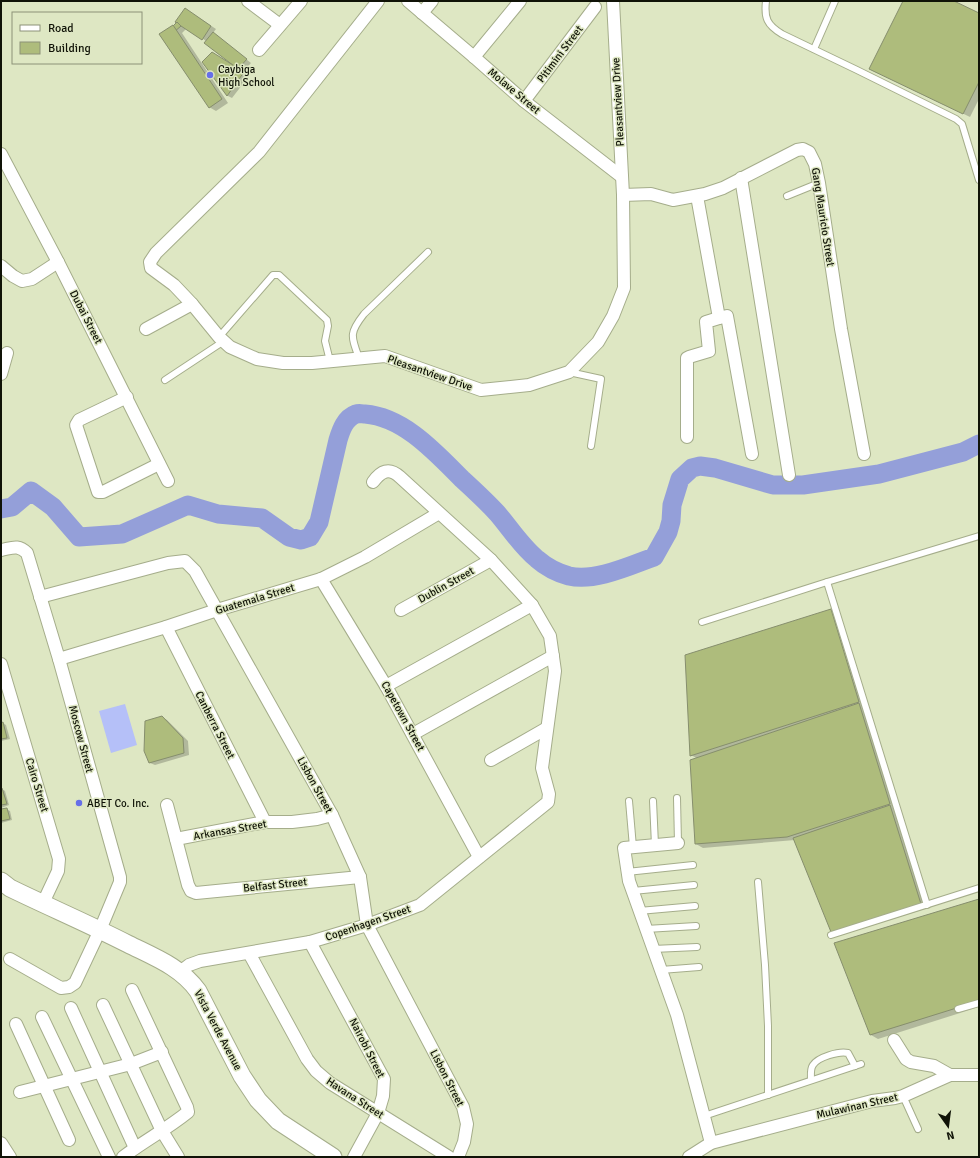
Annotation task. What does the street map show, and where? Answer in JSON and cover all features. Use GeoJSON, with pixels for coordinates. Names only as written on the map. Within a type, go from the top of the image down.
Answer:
{"type":"FeatureCollection","features":[{"type":"Feature","properties":{"kind":"street"},"geometry":{"type":"LineString","coordinates":[[248,1],[280,25]]}},
{"type":"Feature","properties":{"kind":"street"},"geometry":{"type":"LineString","coordinates":[[260,50],[301,1]]}},
{"type":"Feature","properties":{"kind":"street","name":"Pleasantview Drive"},"geometry":{"type":"LineString","coordinates":[[378,1],[259,152],[156,253],[150,262],[151,268],[174,285],[221,339],[230,347],[257,359],[312,363],[385,356],[481,390],[529,385],[569,372],[598,342],[613,316],[624,288],[623,195],[613,7]]}},
{"type":"Feature","properties":{"kind":"street","name":"Molave Street"},"geometry":{"type":"LineString","coordinates":[[408,1],[524,101],[622,178]]}},
{"type":"Feature","properties":{"kind":"street"},"geometry":{"type":"LineString","coordinates":[[422,13],[432,1]]}},
{"type":"Feature","properties":{"kind":"street"},"geometry":{"type":"LineString","coordinates":[[474,57],[520,1]]}},
{"type":"Feature","properties":{"kind":"street"},"geometry":{"type":"LineString","coordinates":[[591,4],[613,7]]}},
{"type":"Feature","properties":{"kind":"street","name":"Pitimini Street"},"geometry":{"type":"LineString","coordinates":[[524,101],[591,4]]}},
{"type":"Feature","properties":{"kind":"street","name":"Gang Mauricio Street"},"geometry":{"type":"LineString","coordinates":[[623,195],[651,194],[673,200],[697,196],[723,188],[789,153],[803,149],[809,152],[812,157],[819,183],[841,329],[864,454]]}},
{"type":"Feature","properties":{"kind":"street","name":"Dubai Street"},"geometry":{"type":"LineString","coordinates":[[1,154],[127,397],[168,481]]}},
{"type":"Feature","properties":{"kind":"street"},"geometry":{"type":"LineString","coordinates":[[741,178],[789,476]]}},
{"type":"Feature","properties":{"kind":"street"},"geometry":{"type":"LineString","coordinates":[[697,196],[719,318]]}},
{"type":"Feature","properties":{"kind":"street"},"geometry":{"type":"LineString","coordinates":[[1,266],[22,281],[32,278],[58,262]]}},
{"type":"Feature","properties":{"kind":"street"},"geometry":{"type":"LineString","coordinates":[[146,329],[192,304]]}},
{"type":"Feature","properties":{"kind":"street"},"geometry":{"type":"LineString","coordinates":[[686,437],[687,358],[709,352],[706,322],[727,316],[752,454]]}},
{"type":"Feature","properties":{"kind":"street"},"geometry":{"type":"LineString","coordinates":[[1,374],[7,353]]}},
{"type":"Feature","properties":{"kind":"street"},"geometry":{"type":"LineString","coordinates":[[127,397],[79,420],[76,425],[98,492],[103,492],[159,464]]}},
{"type":"Feature","properties":{"kind":"street"},"geometry":{"type":"LineString","coordinates":[[373,482],[383,472],[394,471],[491,560],[532,605],[550,636],[555,671],[547,728],[491,760]]}},
{"type":"Feature","properties":{"kind":"street","name":"Guatemala Street"},"geometry":{"type":"LineString","coordinates":[[59,659],[321,579],[365,557],[439,513]]}},
{"type":"Feature","properties":{"kind":"street","name":"Moscow Street"},"geometry":{"type":"LineString","coordinates":[[1,550],[15,547],[22,548],[27,553],[59,659],[120,878],[120,882],[100,930],[75,983],[69,987],[61,988],[10,958]]}},
{"type":"Feature","properties":{"kind":"street","name":"Dublin Street"},"geometry":{"type":"LineString","coordinates":[[401,610],[491,560]]}},
{"type":"Feature","properties":{"kind":"street","name":"Lisbon Street"},"geometry":{"type":"LineString","coordinates":[[40,597],[168,563],[184,561],[195,571],[332,815],[360,877],[367,925],[463,1107],[467,1124],[464,1142],[458,1157]]}},
{"type":"Feature","properties":{"kind":"street","name":"Capetown Street"},"geometry":{"type":"LineString","coordinates":[[321,579],[386,686],[479,857]]}},
{"type":"Feature","properties":{"kind":"street"},"geometry":{"type":"LineString","coordinates":[[386,686],[532,605]]}},
{"type":"Feature","properties":{"kind":"street","name":"Canberra Street"},"geometry":{"type":"LineString","coordinates":[[166,627],[265,822]]}},
{"type":"Feature","properties":{"kind":"street"},"geometry":{"type":"LineString","coordinates":[[413,734],[553,656]]}},
{"type":"Feature","properties":{"kind":"street","name":"Cairo Street"},"geometry":{"type":"LineString","coordinates":[[1,664],[59,860],[58,871],[43,903]]}},
{"type":"Feature","properties":{"kind":"street","name":"Copenhagen Street"},"geometry":{"type":"LineString","coordinates":[[181,972],[195,963],[310,942],[367,925],[420,905],[548,802],[549,794],[542,768],[547,728]]}},
{"type":"Feature","properties":{"kind":"street"},"geometry":{"type":"LineString","coordinates":[[167,806],[176,839]]}},
{"type":"Feature","properties":{"kind":"street","name":"Arkansas Street"},"geometry":{"type":"LineString","coordinates":[[176,839],[265,822],[298,822],[332,815]]}},
{"type":"Feature","properties":{"kind":"street","name":"Belfast Street"},"geometry":{"type":"LineString","coordinates":[[176,839],[188,885],[191,891],[196,893],[360,877]]}},
{"type":"Feature","properties":{"kind":"street"},"geometry":{"type":"LineString","coordinates":[[678,843],[624,848],[627,872],[639,910],[677,1015],[711,1143]]}},
{"type":"Feature","properties":{"kind":"street","name":"Vista Verde Avenue"},"geometry":{"type":"LineString","coordinates":[[1,881],[10,888],[100,930],[181,972],[190,980],[198,991],[242,1076],[258,1100],[278,1121],[333,1157]]}},
{"type":"Feature","properties":{"kind":"street","name":"Nairobi Street"},"geometry":{"type":"LineString","coordinates":[[310,942],[384,1079],[383,1096],[378,1113],[354,1157]]}},
{"type":"Feature","properties":{"kind":"street","name":"Havana Street"},"geometry":{"type":"LineString","coordinates":[[249,953],[307,1059],[316,1071],[330,1083],[449,1157]]}},
{"type":"Feature","properties":{"kind":"street"},"geometry":{"type":"LineString","coordinates":[[123,1157],[172,1125],[188,1112],[162,1052],[132,990]]}},
{"type":"Feature","properties":{"kind":"street"},"geometry":{"type":"LineString","coordinates":[[103,1004],[162,1131],[178,1157]]}},
{"type":"Feature","properties":{"kind":"street"},"geometry":{"type":"LineString","coordinates":[[71,1008],[135,1148]]}},
{"type":"Feature","properties":{"kind":"street"},"geometry":{"type":"LineString","coordinates":[[42,1017],[109,1157]]}},
{"type":"Feature","properties":{"kind":"street"},"geometry":{"type":"LineString","coordinates":[[16,1024],[69,1140]]}},
{"type":"Feature","properties":{"kind":"street"},"geometry":{"type":"LineString","coordinates":[[894,1040],[906,1059],[912,1062],[934,1066],[950,1075]]}},
{"type":"Feature","properties":{"kind":"street"},"geometry":{"type":"LineString","coordinates":[[20,1092],[131,1064],[162,1052]]}},
{"type":"Feature","properties":{"kind":"street","name":"Mulawinan Street"},"geometry":{"type":"LineString","coordinates":[[688,1157],[711,1143],[872,1101],[903,1096],[950,1075],[979,1075]]}},
{"type":"Feature","properties":{"kind":"street"},"geometry":{"type":"LineString","coordinates":[[1,1143],[10,1157]]}},
{"type":"Feature","properties":{"kind":"lane"},"geometry":{"type":"LineString","coordinates":[[766,1],[766,19],[771,28],[949,116],[962,124],[979,180]]}},
{"type":"Feature","properties":{"kind":"lane"},"geometry":{"type":"LineString","coordinates":[[814,49],[835,1]]}},
{"type":"Feature","properties":{"kind":"lane"},"geometry":{"type":"LineString","coordinates":[[787,196],[819,183]]}},
{"type":"Feature","properties":{"kind":"lane"},"geometry":{"type":"LineString","coordinates":[[360,358],[354,343],[352,332],[357,323],[364,314],[428,252]]}},
{"type":"Feature","properties":{"kind":"lane"},"geometry":{"type":"LineString","coordinates":[[165,380],[221,339],[273,275],[276,274],[279,275],[327,320],[328,326],[325,341],[330,361]]}},
{"type":"Feature","properties":{"kind":"lane"},"geometry":{"type":"LineString","coordinates":[[569,372],[601,379],[591,446]]}},
{"type":"Feature","properties":{"kind":"lane"},"geometry":{"type":"LineString","coordinates":[[702,622],[979,536]]}},
{"type":"Feature","properties":{"kind":"lane"},"geometry":{"type":"LineString","coordinates":[[827,582],[927,905]]}},
{"type":"Feature","properties":{"kind":"lane"},"geometry":{"type":"LineString","coordinates":[[676,798],[678,843]]}},
{"type":"Feature","properties":{"kind":"lane"},"geometry":{"type":"LineString","coordinates":[[629,801],[633,847]]}},
{"type":"Feature","properties":{"kind":"lane"},"geometry":{"type":"LineString","coordinates":[[654,801],[655,845]]}},
{"type":"Feature","properties":{"kind":"lane"},"geometry":{"type":"LineString","coordinates":[[627,872],[693,866]]}},
{"type":"Feature","properties":{"kind":"lane"},"geometry":{"type":"LineString","coordinates":[[758,882],[765,965],[768,1026],[768,1095]]}},
{"type":"Feature","properties":{"kind":"lane"},"geometry":{"type":"LineString","coordinates":[[633,891],[694,885]]}},
{"type":"Feature","properties":{"kind":"lane"},"geometry":{"type":"LineString","coordinates":[[832,936],[979,888]]}},
{"type":"Feature","properties":{"kind":"lane"},"geometry":{"type":"LineString","coordinates":[[639,910],[695,906]]}},
{"type":"Feature","properties":{"kind":"lane"},"geometry":{"type":"LineString","coordinates":[[646,929],[696,926]]}},
{"type":"Feature","properties":{"kind":"lane"},"geometry":{"type":"LineString","coordinates":[[653,950],[697,946]]}},
{"type":"Feature","properties":{"kind":"lane"},"geometry":{"type":"LineString","coordinates":[[661,970],[699,967]]}},
{"type":"Feature","properties":{"kind":"lane"},"geometry":{"type":"LineString","coordinates":[[958,1009],[979,1003]]}},
{"type":"Feature","properties":{"kind":"lane"},"geometry":{"type":"LineString","coordinates":[[704,1116],[858,1065],[848,1053],[843,1052],[827,1056],[816,1061],[813,1065],[811,1069],[811,1080]]}},
{"type":"Feature","properties":{"kind":"lane"},"geometry":{"type":"LineString","coordinates":[[903,1096],[918,1130]]}},
{"type":"Feature","properties":{"kind":"shaded area"},"geometry":{"type":"Polygon","coordinates":[[[125,704],[137,745],[111,753],[99,711],[125,704]]]}},
{"type":"Feature","properties":{"kind":"building"},"geometry":{"type":"Polygon","coordinates":[[[903,1],[954,1],[979,13],[979,82],[963,114],[869,69],[903,1]]]}},
{"type":"Feature","properties":{"kind":"building"},"geometry":{"type":"Polygon","coordinates":[[[185,8],[211,26],[202,40],[175,22],[185,8]]]}},
{"type":"Feature","properties":{"kind":"building"},"geometry":{"type":"Polygon","coordinates":[[[177,22],[181,26],[174,32],[171,28],[177,22]]]}},
{"type":"Feature","properties":{"kind":"building"},"geometry":{"type":"Polygon","coordinates":[[[173,25],[222,99],[209,108],[159,34],[173,25]]]}},
{"type":"Feature","properties":{"kind":"building"},"geometry":{"type":"Polygon","coordinates":[[[213,32],[247,59],[238,69],[204,43],[213,32]]]}},
{"type":"Feature","properties":{"kind":"building"},"geometry":{"type":"Polygon","coordinates":[[[212,52],[244,72],[227,96],[202,62],[212,52]]]}},
{"type":"Feature","properties":{"kind":"building"},"geometry":{"type":"Polygon","coordinates":[[[831,609],[859,702],[690,756],[685,655],[831,609]]]}},
{"type":"Feature","properties":{"kind":"building"},"geometry":{"type":"Polygon","coordinates":[[[859,703],[890,804],[787,837],[695,844],[690,760],[859,703]]]}},
{"type":"Feature","properties":{"kind":"building"},"geometry":{"type":"Polygon","coordinates":[[[162,716],[183,738],[184,753],[149,763],[144,751],[145,721],[162,716]]]}},
{"type":"Feature","properties":{"kind":"building"},"geometry":{"type":"Polygon","coordinates":[[[3,722],[7,738],[1,739],[1,723],[3,722]]]}},
{"type":"Feature","properties":{"kind":"building"},"geometry":{"type":"Polygon","coordinates":[[[2,788],[7,804],[1,805],[1,789],[2,788]]]}},
{"type":"Feature","properties":{"kind":"building"},"geometry":{"type":"Polygon","coordinates":[[[890,805],[921,904],[831,932],[793,838],[890,805]]]}},
{"type":"Feature","properties":{"kind":"building"},"geometry":{"type":"Polygon","coordinates":[[[7,808],[10,819],[1,821],[1,809],[7,808]]]}},
{"type":"Feature","properties":{"kind":"building"},"geometry":{"type":"Polygon","coordinates":[[[979,899],[979,1001],[870,1035],[834,943],[979,899]]]}},
{"type":"Feature","properties":{"kind":"waterway"},"geometry":{"type":"LineString","coordinates":[[1,509],[12,507],[31,491],[53,507],[79,537],[122,534],[188,505],[218,514],[262,518],[289,537],[301,540],[310,537],[319,522],[342,428],[346,421],[352,416],[357,414],[365,414],[393,422],[406,429],[430,448],[493,509],[531,554],[540,562],[569,576],[590,577],[623,569],[654,557],[668,532],[671,521],[672,505],[680,479],[692,468],[700,466],[715,468],[773,485],[803,485],[879,474],[963,452],[979,444]]}},
{"type":"Feature","properties":{"kind":"place","name":"Caybiga High School"},"geometry":{"type":"Point","coordinates":[210,75]}},
{"type":"Feature","properties":{"kind":"place","name":"ABET Co. Inc."},"geometry":{"type":"Point","coordinates":[79,803]}}]}
